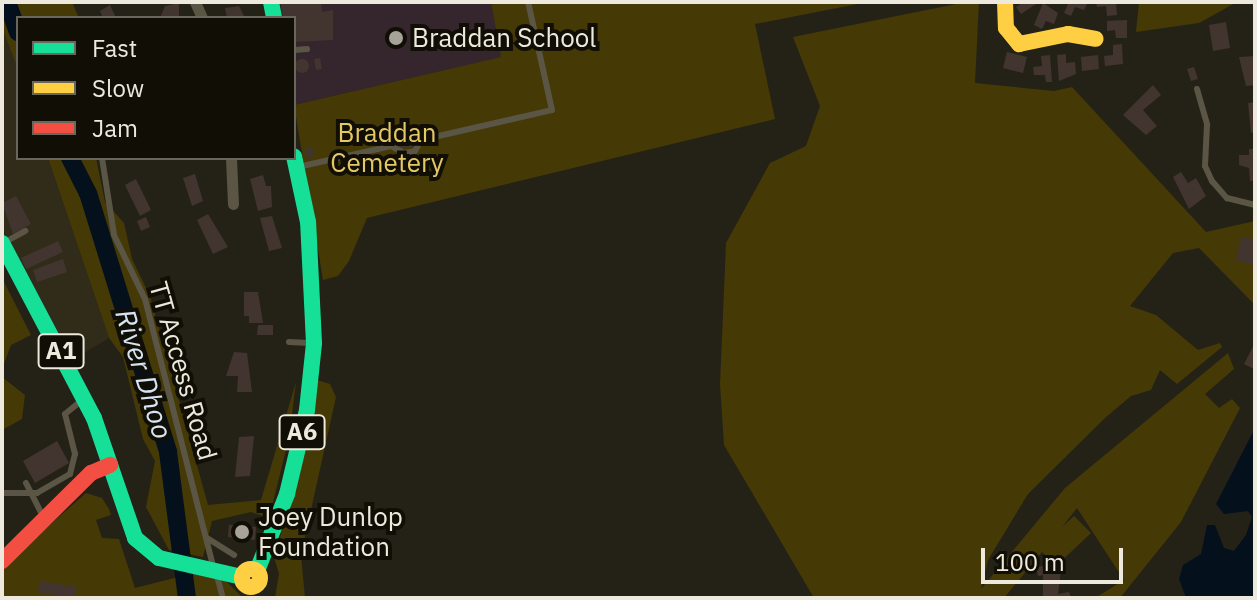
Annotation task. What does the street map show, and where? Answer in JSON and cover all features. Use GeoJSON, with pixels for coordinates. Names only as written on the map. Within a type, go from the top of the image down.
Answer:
{"type":"FeatureCollection","features":[{"type":"Feature","properties":{"kind":"main road"},"geometry":{"type":"LineString","coordinates":[[1005,2],[1006,28],[1019,44],[1089,32]]}},
{"type":"Feature","properties":{"kind":"main road","name":"A6"},"geometry":{"type":"LineString","coordinates":[[250,582],[287,494],[307,410],[314,343],[308,222],[295,162]]}},
{"type":"Feature","properties":{"kind":"main road","name":"A1"},"geometry":{"type":"LineString","coordinates":[[2,243],[85,398],[135,538],[159,558],[250,582]]}},
{"type":"Feature","properties":{"kind":"main road"},"geometry":{"type":"LineString","coordinates":[[2,561],[91,473],[110,465]]}},
{"type":"Feature","properties":{"kind":"street"},"geometry":{"type":"LineString","coordinates":[[231,160],[233,204]]}},
{"type":"Feature","properties":{"kind":"lane"},"geometry":{"type":"LineString","coordinates":[[391,146],[398,137],[421,140],[552,110],[528,2]]}},
{"type":"Feature","properties":{"kind":"lane"},"geometry":{"type":"LineString","coordinates":[[296,50],[307,49]]}},
{"type":"Feature","properties":{"kind":"lane"},"geometry":{"type":"LineString","coordinates":[[1197,89],[1207,125],[1205,166],[1212,181],[1227,198],[1255,205]]}},
{"type":"Feature","properties":{"kind":"lane"},"geometry":{"type":"LineString","coordinates":[[295,162],[391,146],[404,153],[415,151],[421,140]]}},
{"type":"Feature","properties":{"kind":"lane","name":"TT Access Road"},"geometry":{"type":"LineString","coordinates":[[102,160],[114,235],[145,299],[223,598]]}},
{"type":"Feature","properties":{"kind":"lane"},"geometry":{"type":"LineString","coordinates":[[2,243],[25,231]]}},
{"type":"Feature","properties":{"kind":"lane"},"geometry":{"type":"LineString","coordinates":[[289,342],[314,343]]}},
{"type":"Feature","properties":{"kind":"lane"},"geometry":{"type":"LineString","coordinates":[[2,493],[32,494],[70,474],[75,454],[65,414],[85,398]]}},
{"type":"Feature","properties":{"kind":"lane"},"geometry":{"type":"LineString","coordinates":[[26,483],[44,519]]}},
{"type":"Feature","properties":{"kind":"lane"},"geometry":{"type":"LineString","coordinates":[[207,538],[234,555]]}},
{"type":"Feature","properties":{"kind":"shaded area","name":"Braddan School"},"geometry":{"type":"Polygon","coordinates":[[[280,2],[491,2],[502,57],[296,105],[296,16],[292,16],[280,2]]]}},
{"type":"Feature","properties":{"kind":"shaded area"},"geometry":{"type":"Polygon","coordinates":[[[2,28],[16,64],[16,160],[49,160],[109,338],[69,362],[2,228],[2,28]]]}},
{"type":"Feature","properties":{"kind":"green space"},"geometry":{"type":"Polygon","coordinates":[[[2,2],[72,2],[78,16],[16,16],[16,64],[2,28],[2,2]]]}},
{"type":"Feature","properties":{"kind":"green space","name":"Braddan Cemetery"},"geometry":{"type":"Polygon","coordinates":[[[491,2],[868,2],[755,24],[775,119],[367,218],[349,261],[338,276],[323,280],[296,105],[501,57],[491,2]]]}},
{"type":"Feature","properties":{"kind":"green space"},"geometry":{"type":"Polygon","coordinates":[[[966,2],[979,2],[975,83],[1054,91],[1072,87],[1206,232],[1255,221],[1255,305],[1199,248],[1173,253],[1130,306],[1156,315],[1198,350],[1220,343],[1222,347],[1177,384],[1160,370],[1151,390],[1131,396],[1028,494],[988,560],[981,589],[1065,488],[1228,353],[1234,369],[1205,394],[1219,408],[1232,399],[1240,408],[1181,522],[1120,598],[1095,598],[1124,580],[1077,508],[1062,527],[1074,516],[1091,533],[1056,566],[1042,552],[1004,598],[814,598],[724,445],[720,384],[726,243],[770,163],[806,146],[820,106],[793,37],[966,2]]]}},
{"type":"Feature","properties":{"kind":"green space"},"geometry":{"type":"Polygon","coordinates":[[[1139,2],[1237,2],[1199,23],[1136,32],[1139,2]]]}},
{"type":"Feature","properties":{"kind":"green space"},"geometry":{"type":"Polygon","coordinates":[[[49,160],[96,160],[105,202],[124,223],[132,259],[150,296],[208,505],[261,500],[296,382],[289,438],[269,518],[251,512],[212,521],[203,557],[169,550],[146,507],[155,461],[143,439],[123,357],[109,338],[49,160]]]}},
{"type":"Feature","properties":{"kind":"green space"},"geometry":{"type":"Polygon","coordinates":[[[2,278],[31,335],[11,345],[2,369],[2,278]]]}},
{"type":"Feature","properties":{"kind":"green space"},"geometry":{"type":"Polygon","coordinates":[[[2,377],[25,395],[22,419],[2,430],[2,377]]]}},
{"type":"Feature","properties":{"kind":"green space"},"geometry":{"type":"Polygon","coordinates":[[[317,380],[330,384],[336,397],[301,555],[305,598],[275,598],[279,574],[274,557],[295,487],[317,380]]]}},
{"type":"Feature","properties":{"kind":"green space"},"geometry":{"type":"Polygon","coordinates":[[[86,493],[102,498],[109,509],[111,515],[96,520],[102,538],[119,539],[135,588],[198,572],[226,581],[243,598],[2,598],[2,567],[86,493]]]}},
{"type":"Feature","properties":{"kind":"water"},"geometry":{"type":"Polygon","coordinates":[[[1255,428],[1255,598],[1186,598],[1179,579],[1183,565],[1201,554],[1207,525],[1215,525],[1224,548],[1234,551],[1246,535],[1252,517],[1248,511],[1224,514],[1216,504],[1255,428]]]}},
{"type":"Feature","properties":{"kind":"building"},"geometry":{"type":"Polygon","coordinates":[[[280,2],[321,2],[322,12],[333,10],[333,40],[296,42],[296,16],[283,16],[280,2]]]}},
{"type":"Feature","properties":{"kind":"building"},"geometry":{"type":"Polygon","coordinates":[[[1024,2],[1039,2],[1021,14],[1016,7],[1024,2]]]}},
{"type":"Feature","properties":{"kind":"building"},"geometry":{"type":"Polygon","coordinates":[[[1069,2],[1088,2],[1084,10],[1075,7],[1071,16],[1064,13],[1069,2]]]}},
{"type":"Feature","properties":{"kind":"building"},"geometry":{"type":"Polygon","coordinates":[[[1096,2],[1116,2],[1117,15],[1107,16],[1106,6],[1097,7],[1096,2]]]}},
{"type":"Feature","properties":{"kind":"building"},"geometry":{"type":"Polygon","coordinates":[[[179,3],[179,16],[161,16],[165,6],[179,3]]]}},
{"type":"Feature","properties":{"kind":"building"},"geometry":{"type":"Polygon","coordinates":[[[1043,3],[1058,13],[1054,24],[1046,21],[1042,29],[1034,25],[1043,3]]]}},
{"type":"Feature","properties":{"kind":"building"},"geometry":{"type":"Polygon","coordinates":[[[110,5],[115,16],[102,16],[100,11],[110,5]]]}},
{"type":"Feature","properties":{"kind":"building"},"geometry":{"type":"Polygon","coordinates":[[[239,6],[244,16],[227,16],[225,8],[239,6]]]}},
{"type":"Feature","properties":{"kind":"building"},"geometry":{"type":"Polygon","coordinates":[[[1127,20],[1127,38],[1116,38],[1115,30],[1107,31],[1107,21],[1127,20]]]}},
{"type":"Feature","properties":{"kind":"building"},"geometry":{"type":"Polygon","coordinates":[[[1226,22],[1230,48],[1213,51],[1209,25],[1226,22]]]}},
{"type":"Feature","properties":{"kind":"building"},"geometry":{"type":"Polygon","coordinates":[[[1122,44],[1123,64],[1105,66],[1104,56],[1113,55],[1113,45],[1122,44]]]}},
{"type":"Feature","properties":{"kind":"building"},"geometry":{"type":"Polygon","coordinates":[[[1007,52],[1027,57],[1023,73],[1003,68],[1007,52]]]}},
{"type":"Feature","properties":{"kind":"building"},"geometry":{"type":"Polygon","coordinates":[[[1066,54],[1066,63],[1075,62],[1076,74],[1059,81],[1057,55],[1066,54]]]}},
{"type":"Feature","properties":{"kind":"building"},"geometry":{"type":"Polygon","coordinates":[[[1050,55],[1052,82],[1046,82],[1045,75],[1034,75],[1033,67],[1042,66],[1041,56],[1050,55]]]}},
{"type":"Feature","properties":{"kind":"building"},"geometry":{"type":"Polygon","coordinates":[[[1098,55],[1099,69],[1082,71],[1081,57],[1098,55]]]}},
{"type":"Feature","properties":{"kind":"building"},"geometry":{"type":"Polygon","coordinates":[[[1255,56],[1255,85],[1246,86],[1239,57],[1255,56]]]}},
{"type":"Feature","properties":{"kind":"building"},"geometry":{"type":"Polygon","coordinates":[[[320,58],[322,69],[316,70],[314,59],[320,58]]]}},
{"type":"Feature","properties":{"kind":"building"},"geometry":{"type":"Polygon","coordinates":[[[297,61],[307,61],[307,71],[297,71],[297,61]]]}},
{"type":"Feature","properties":{"kind":"building"},"geometry":{"type":"Polygon","coordinates":[[[1194,67],[1198,79],[1191,81],[1187,69],[1194,67]]]}},
{"type":"Feature","properties":{"kind":"building"},"geometry":{"type":"Polygon","coordinates":[[[1153,85],[1161,95],[1143,110],[1157,126],[1146,135],[1123,115],[1153,85]]]}},
{"type":"Feature","properties":{"kind":"building"},"geometry":{"type":"Polygon","coordinates":[[[1255,102],[1255,132],[1251,133],[1248,103],[1255,102]]]}},
{"type":"Feature","properties":{"kind":"building"},"geometry":{"type":"Polygon","coordinates":[[[415,139],[416,147],[397,149],[396,142],[415,139]]]}},
{"type":"Feature","properties":{"kind":"building"},"geometry":{"type":"Polygon","coordinates":[[[312,147],[314,156],[307,158],[305,149],[312,147]]]}},
{"type":"Feature","properties":{"kind":"building"},"geometry":{"type":"Polygon","coordinates":[[[1249,149],[1255,149],[1255,181],[1250,181],[1249,168],[1239,165],[1239,155],[1249,155],[1249,149]]]}},
{"type":"Feature","properties":{"kind":"building"},"geometry":{"type":"Polygon","coordinates":[[[1181,172],[1188,183],[1196,178],[1206,196],[1189,209],[1173,177],[1181,172]]]}},
{"type":"Feature","properties":{"kind":"building"},"geometry":{"type":"Polygon","coordinates":[[[195,174],[203,201],[192,206],[183,178],[195,174]]]}},
{"type":"Feature","properties":{"kind":"building"},"geometry":{"type":"Polygon","coordinates":[[[263,175],[266,186],[271,186],[272,207],[258,211],[250,179],[263,175]]]}},
{"type":"Feature","properties":{"kind":"building"},"geometry":{"type":"Polygon","coordinates":[[[136,179],[151,210],[140,216],[125,185],[136,179]]]}},
{"type":"Feature","properties":{"kind":"building"},"geometry":{"type":"Polygon","coordinates":[[[16,196],[31,224],[13,234],[2,203],[16,196]]]}},
{"type":"Feature","properties":{"kind":"building"},"geometry":{"type":"Polygon","coordinates":[[[208,214],[228,247],[213,254],[197,220],[208,214]]]}},
{"type":"Feature","properties":{"kind":"building"},"geometry":{"type":"Polygon","coordinates":[[[272,216],[282,248],[269,251],[260,218],[272,216]]]}},
{"type":"Feature","properties":{"kind":"building"},"geometry":{"type":"Polygon","coordinates":[[[146,217],[150,227],[141,231],[137,221],[146,217]]]}},
{"type":"Feature","properties":{"kind":"building"},"geometry":{"type":"Polygon","coordinates":[[[1241,237],[1255,239],[1254,265],[1236,260],[1241,237]]]}},
{"type":"Feature","properties":{"kind":"building"},"geometry":{"type":"Polygon","coordinates":[[[58,241],[63,252],[26,269],[21,258],[58,241]]]}},
{"type":"Feature","properties":{"kind":"building"},"geometry":{"type":"Polygon","coordinates":[[[63,259],[67,272],[37,282],[33,270],[63,259]]]}},
{"type":"Feature","properties":{"kind":"building"},"geometry":{"type":"Polygon","coordinates":[[[244,292],[258,292],[263,323],[249,323],[249,316],[244,316],[244,292]]]}},
{"type":"Feature","properties":{"kind":"building"},"geometry":{"type":"Polygon","coordinates":[[[258,325],[273,325],[273,335],[257,335],[258,325]]]}},
{"type":"Feature","properties":{"kind":"building"},"geometry":{"type":"Polygon","coordinates":[[[1255,343],[1255,367],[1254,369],[1244,364],[1255,343]]]}},
{"type":"Feature","properties":{"kind":"building"},"geometry":{"type":"Polygon","coordinates":[[[234,352],[247,353],[252,392],[237,392],[238,376],[226,376],[234,352]]]}},
{"type":"Feature","properties":{"kind":"building"},"geometry":{"type":"Polygon","coordinates":[[[254,436],[250,476],[235,477],[239,437],[254,436]]]}},
{"type":"Feature","properties":{"kind":"building"},"geometry":{"type":"Polygon","coordinates":[[[57,441],[69,463],[35,483],[23,461],[57,441]]]}},
{"type":"Feature","properties":{"kind":"building","name":"Joey Dunlop Foundation"},"geometry":{"type":"Polygon","coordinates":[[[229,525],[256,527],[255,540],[228,537],[229,525]]]}},
{"type":"Feature","properties":{"kind":"building"},"geometry":{"type":"Polygon","coordinates":[[[1051,565],[1052,573],[1061,571],[1058,594],[1069,592],[1071,598],[1043,598],[1043,575],[1038,576],[1036,567],[1051,565]]]}},
{"type":"Feature","properties":{"kind":"building"},"geometry":{"type":"Polygon","coordinates":[[[40,581],[77,587],[75,598],[38,592],[40,581]]]}},
{"type":"Feature","properties":{"kind":"waterway","name":"River Dhoo"},"geometry":{"type":"LineString","coordinates":[[7,2],[16,27]]}},
{"type":"Feature","properties":{"kind":"waterway","name":"River Dhoo"},"geometry":{"type":"LineString","coordinates":[[71,160],[88,193],[168,452],[187,598]]}},
{"type":"Feature","properties":{"kind":"traffic: fast"},"geometry":{"type":"LineString","coordinates":[[271,2],[274,16]]}},
{"type":"Feature","properties":{"kind":"traffic: fast"},"geometry":{"type":"LineString","coordinates":[[257,571],[287,494],[307,410],[314,343],[308,222],[295,160]]}},
{"type":"Feature","properties":{"kind":"traffic: fast"},"geometry":{"type":"LineString","coordinates":[[2,243],[94,418],[135,538],[159,558],[242,577]]}},
{"type":"Feature","properties":{"kind":"traffic: slow"},"geometry":{"type":"LineString","coordinates":[[1005,2],[1006,28],[1019,44],[1068,34],[1096,39]]}},
{"type":"Feature","properties":{"kind":"traffic: slow"},"geometry":{"type":"LineString","coordinates":[[251,569],[260,578],[251,587],[242,578],[251,569]]}},
{"type":"Feature","properties":{"kind":"traffic: jam"},"geometry":{"type":"LineString","coordinates":[[2,561],[91,473],[110,465]]}},
{"type":"Feature","properties":{"kind":"place","name":"Braddan School"},"geometry":{"type":"Point","coordinates":[396,38]}},
{"type":"Feature","properties":{"kind":"place","name":"Joey Dunlop Foundation"},"geometry":{"type":"Point","coordinates":[242,532]}}]}
